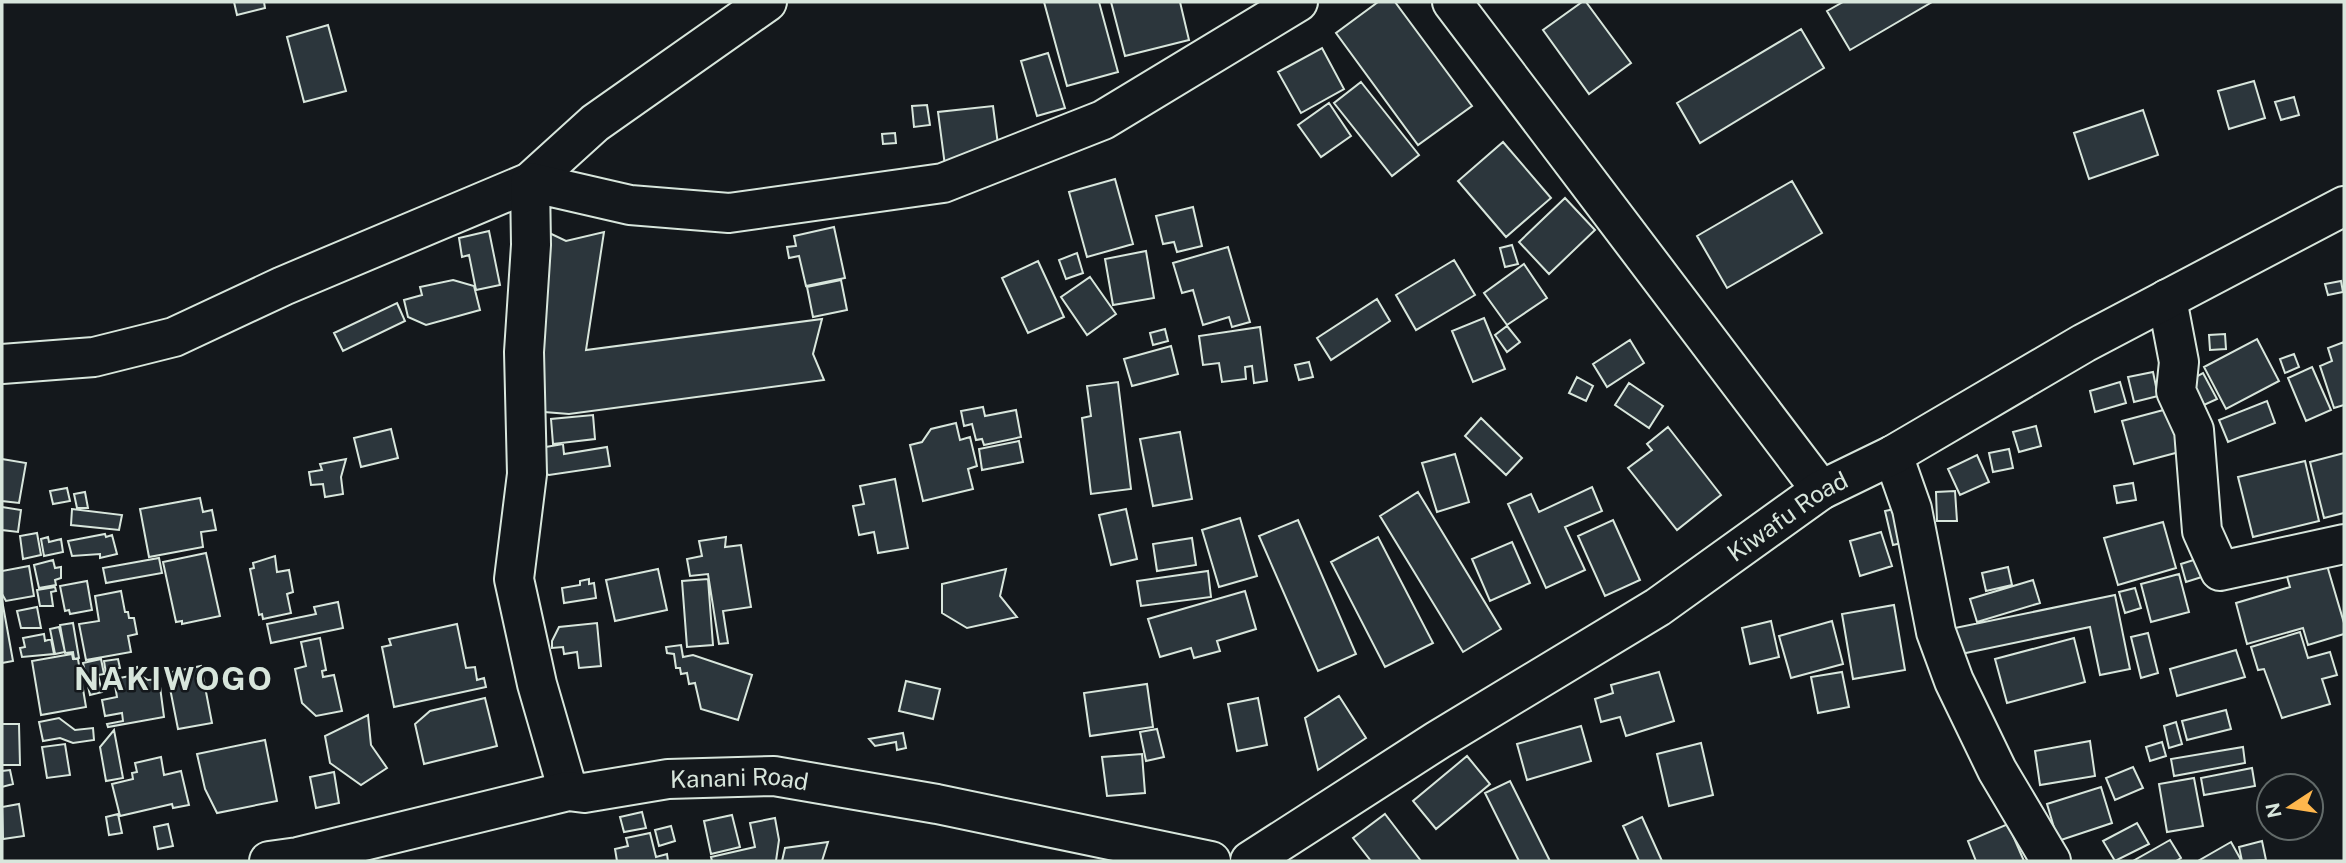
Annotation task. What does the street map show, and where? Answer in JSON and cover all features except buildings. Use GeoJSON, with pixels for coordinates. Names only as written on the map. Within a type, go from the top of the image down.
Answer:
{"type":"FeatureCollection","features":[{"type":"Feature","properties":{"kind":"street"},"geometry":{"type":"LineString","coordinates":[[2,364],[94,357],[174,337],[283,286],[530,182],[595,123],[767,2]]}},
{"type":"Feature","properties":{"kind":"street"},"geometry":{"type":"LineString","coordinates":[[530,182],[630,205],[729,213],[779,209],[943,183],[1102,120],[1298,2]]}},
{"type":"Feature","properties":{"kind":"street"},"geometry":{"type":"LineString","coordinates":[[1452,2],[1821,490]]}},
{"type":"Feature","properties":{"kind":"street"},"geometry":{"type":"LineString","coordinates":[[530,182],[531,245],[524,352],[527,474],[514,579],[537,684],[568,791]]}},
{"type":"Feature","properties":{"kind":"street","name":"Kiwafu Road"},"geometry":{"type":"LineString","coordinates":[[1250,861],[1438,740],[1658,607],[1821,490],[1893,455],[2084,343],[2344,206]]}},
{"type":"Feature","properties":{"kind":"street"},"geometry":{"type":"LineString","coordinates":[[2167,299],[2179,362],[2176,391],[2194,430],[2202,531],[2220,571],[2344,544]]}},
{"type":"Feature","properties":{"kind":"street"},"geometry":{"type":"LineString","coordinates":[[1893,455],[1912,509],[1936,632],[1954,681],[1997,770],[2051,861]]}},
{"type":"Feature","properties":{"kind":"street","name":"Kanani Road"},"geometry":{"type":"LineString","coordinates":[[289,860],[568,791],[584,793],[668,779],[774,776],[937,804],[1211,861]]}},
{"type":"Feature","properties":{"kind":"district","name":"NAKIWOGO"},"geometry":{"type":"Point","coordinates":[174,678]}}]}
